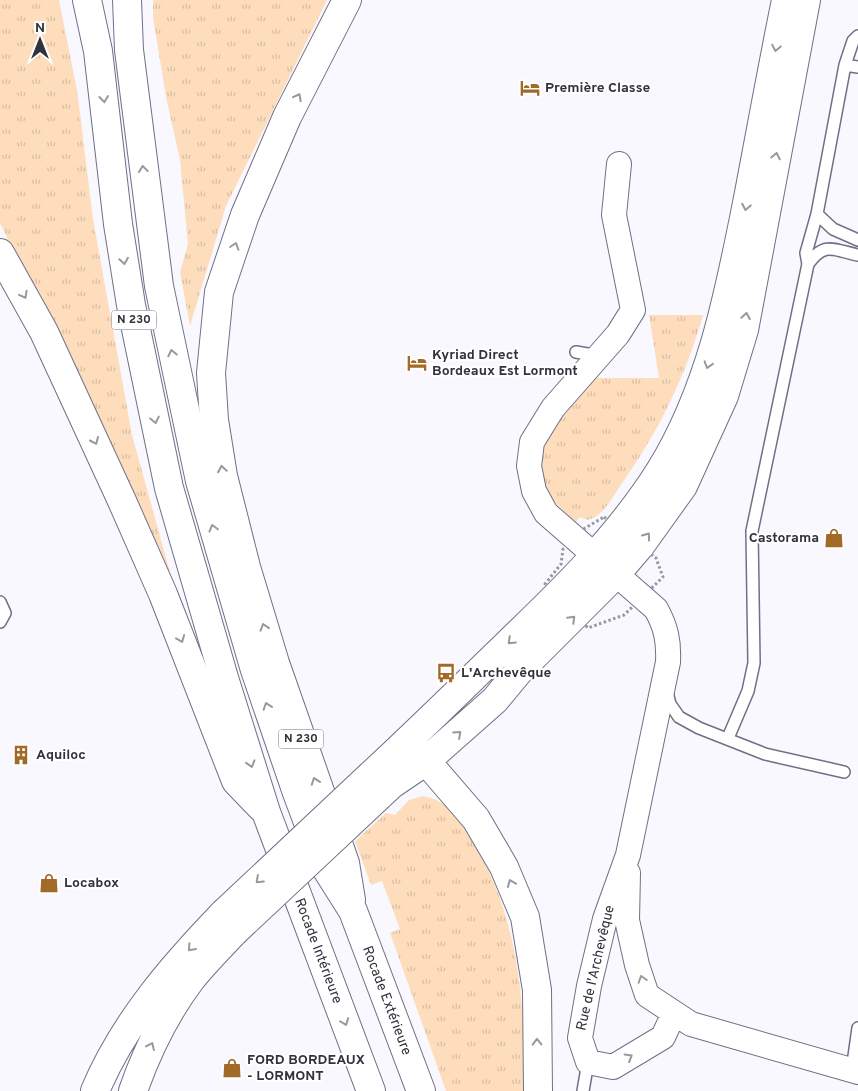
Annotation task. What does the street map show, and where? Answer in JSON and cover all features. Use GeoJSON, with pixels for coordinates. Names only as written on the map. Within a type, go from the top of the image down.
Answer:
{"type":"FeatureCollection","features":[{"type":"Feature","properties":{"kind":"main road","name":"N 230"},"geometry":{"type":"LineString","coordinates":[[87,0],[98,51],[118,224],[131,305],[169,488],[224,678],[266,812]]}},
{"type":"Feature","properties":{"kind":"main road","name":"N 230"},"geometry":{"type":"LineString","coordinates":[[127,0],[129,50],[158,278],[200,481],[255,670],[296,790],[324,865],[353,911]]}},
{"type":"Feature","properties":{"kind":"main road","name":"N 230"},"geometry":{"type":"LineString","coordinates":[[347,0],[287,117],[245,215],[219,292],[211,373],[214,420],[223,476],[246,567],[275,663],[345,862],[353,911]]}},
{"type":"Feature","properties":{"kind":"main road"},"geometry":{"type":"LineString","coordinates":[[95,1091],[124,1035],[154,992],[189,949],[229,922],[379,777],[558,596],[595,556],[660,471],[686,421],[705,377],[721,324],[740,238],[786,0]]}},
{"type":"Feature","properties":{"kind":"main road"},"geometry":{"type":"LineString","coordinates":[[379,777],[392,784],[426,761],[495,700],[519,671],[616,574],[640,546],[683,486],[724,396],[744,330],[806,0]]}},
{"type":"Feature","properties":{"kind":"main road","name":"N 230"},"geometry":{"type":"LineString","coordinates":[[0,253],[44,332],[122,501],[163,594],[236,781],[266,812]]}},
{"type":"Feature","properties":{"kind":"main road"},"geometry":{"type":"LineString","coordinates":[[379,777],[403,757],[419,758],[426,761],[476,819],[504,867],[525,917],[537,990],[538,1091]]}},
{"type":"Feature","properties":{"kind":"main road","name":"Rocade Intérieure"},"geometry":{"type":"LineString","coordinates":[[266,812],[371,1091]]}},
{"type":"Feature","properties":{"kind":"main road","name":"Rocade Extérieure"},"geometry":{"type":"LineString","coordinates":[[353,911],[421,1091]]}},
{"type":"Feature","properties":{"kind":"main road"},"geometry":{"type":"LineString","coordinates":[[133,1091],[156,1035],[229,922]]}},
{"type":"Feature","properties":{"kind":"street","name":"Rue de l'Archevêque"},"geometry":{"type":"LineString","coordinates":[[588,1062],[580,1038],[589,986],[605,919],[628,855],[664,682],[669,642],[664,624],[656,609],[546,514],[534,491],[529,466],[532,442],[588,354],[618,334],[633,310],[614,215],[618,164]]}},
{"type":"Feature","properties":{"kind":"street","name":"Rue de l'Archevêque"},"geometry":{"type":"LineString","coordinates":[[628,855],[627,920],[637,966],[647,995],[692,1024],[855,1071]]}},
{"type":"Feature","properties":{"kind":"street"},"geometry":{"type":"LineString","coordinates":[[588,1062],[612,1067],[663,1036],[674,1012]]}},
{"type":"Feature","properties":{"kind":"lane"},"geometry":{"type":"LineString","coordinates":[[728,738],[748,691],[754,663],[752,531],[808,264],[806,253],[817,214],[845,65],[853,42],[858,36]]}},
{"type":"Feature","properties":{"kind":"lane"},"geometry":{"type":"LineString","coordinates":[[845,65],[858,67]]}},
{"type":"Feature","properties":{"kind":"lane"},"geometry":{"type":"LineString","coordinates":[[817,214],[832,229],[858,240]]}},
{"type":"Feature","properties":{"kind":"lane"},"geometry":{"type":"LineString","coordinates":[[808,264],[818,251],[827,248],[858,255]]}},
{"type":"Feature","properties":{"kind":"lane"},"geometry":{"type":"LineString","coordinates":[[0,602],[5,613],[0,622]]}},
{"type":"Feature","properties":{"kind":"lane"},"geometry":{"type":"LineString","coordinates":[[664,682],[670,704],[679,717],[699,728],[765,754],[844,772]]}},
{"type":"Feature","properties":{"kind":"lane"},"geometry":{"type":"LineString","coordinates":[[855,1071],[858,1028]]}},
{"type":"Feature","properties":{"kind":"lane"},"geometry":{"type":"LineString","coordinates":[[583,1091],[588,1062]]}},
{"type":"Feature","properties":{"kind":"green space"},"geometry":{"type":"Polygon","coordinates":[[[0,0],[59,0],[77,90],[93,219],[132,435],[171,576],[0,223],[0,0]]]}},
{"type":"Feature","properties":{"kind":"green space"},"geometry":{"type":"Polygon","coordinates":[[[153,0],[327,0],[226,206],[190,326],[180,272],[188,244],[180,160],[166,97],[153,17],[153,0]]]}},
{"type":"Feature","properties":{"kind":"green space"},"geometry":{"type":"Polygon","coordinates":[[[649,315],[703,315],[679,383],[658,425],[634,466],[598,515],[587,520],[580,517],[576,522],[548,496],[538,456],[544,439],[596,378],[659,378],[649,315]]]}},
{"type":"Feature","properties":{"kind":"green space"},"geometry":{"type":"Polygon","coordinates":[[[422,796],[439,801],[457,817],[487,868],[500,898],[516,960],[521,992],[525,1091],[446,1091],[390,933],[400,929],[382,881],[371,885],[355,841],[386,813],[395,815],[409,800],[422,796]]]}},
{"type":"Feature","properties":{"kind":"place","name":"Première Classe"},"geometry":{"type":"Point","coordinates":[530,88]}},
{"type":"Feature","properties":{"kind":"place","name":"Kyriad Direct Bordeaux Est Lormont"},"geometry":{"type":"Point","coordinates":[417,363]}},
{"type":"Feature","properties":{"kind":"place","name":"Castorama"},"geometry":{"type":"Point","coordinates":[834,538]}},
{"type":"Feature","properties":{"kind":"place","name":"L'Archevêque"},"geometry":{"type":"Point","coordinates":[446,673]}},
{"type":"Feature","properties":{"kind":"place","name":"Aquiloc"},"geometry":{"type":"Point","coordinates":[21,755]}},
{"type":"Feature","properties":{"kind":"place","name":"Locabox"},"geometry":{"type":"Point","coordinates":[49,883]}},
{"type":"Feature","properties":{"kind":"place","name":"FORD BORDEAUX - LORMONT"},"geometry":{"type":"Point","coordinates":[232,1068]}}]}
